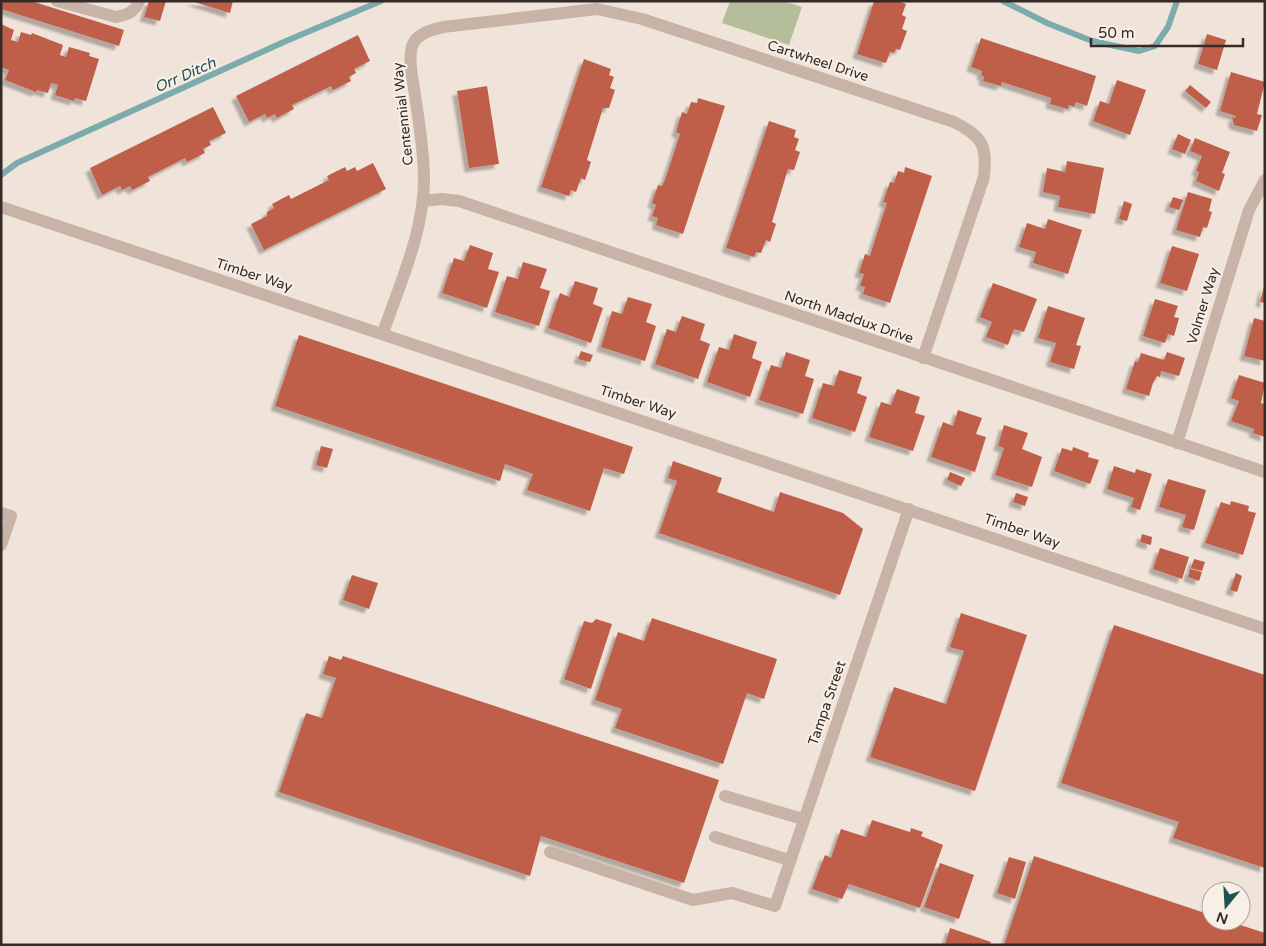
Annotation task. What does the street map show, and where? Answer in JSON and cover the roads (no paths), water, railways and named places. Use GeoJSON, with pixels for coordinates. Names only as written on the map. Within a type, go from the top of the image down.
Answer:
{"type":"FeatureCollection","features":[{"type":"Feature","properties":{"kind":"street"},"geometry":{"type":"LineString","coordinates":[[57,1],[116,17],[126,15],[136,9],[138,1]]}},
{"type":"Feature","properties":{"kind":"street","name":"Cartwheel Drive"},"geometry":{"type":"LineString","coordinates":[[417,37],[430,30],[443,27],[570,10],[597,9],[618,12],[945,119],[966,128],[977,136],[984,146],[984,177],[923,358]]}},
{"type":"Feature","properties":{"kind":"street","name":"Centennial Way"},"geometry":{"type":"LineString","coordinates":[[383,333],[412,251],[423,202],[424,154],[411,63],[412,47],[417,37]]}},
{"type":"Feature","properties":{"kind":"street","name":"Volmer Way"},"geometry":{"type":"LineString","coordinates":[[1177,443],[1249,210],[1265,180]]}},
{"type":"Feature","properties":{"kind":"street","name":"North Maddux Drive"},"geometry":{"type":"LineString","coordinates":[[423,202],[442,198],[459,201],[1265,472]]}},
{"type":"Feature","properties":{"kind":"street","name":"Timber Way"},"geometry":{"type":"LineString","coordinates":[[1,207],[1265,629]]}},
{"type":"Feature","properties":{"kind":"street","name":"Tampa Street"},"geometry":{"type":"LineString","coordinates":[[550,852],[693,900],[732,893],[775,906],[909,509]]}},
{"type":"Feature","properties":{"kind":"street"},"geometry":{"type":"LineString","coordinates":[[1,513],[11,516],[1,545]]}},
{"type":"Feature","properties":{"kind":"street"},"geometry":{"type":"LineString","coordinates":[[725,796],[803,819]]}},
{"type":"Feature","properties":{"kind":"street"},"geometry":{"type":"LineString","coordinates":[[716,837],[789,860]]}},
{"type":"Feature","properties":{"kind":"waterway","name":"Orr Ditch"},"geometry":{"type":"LineString","coordinates":[[1,175],[17,163],[286,41],[381,1]]}},
{"type":"Feature","properties":{"kind":"waterway","name":"Orr Ditch"},"geometry":{"type":"LineString","coordinates":[[1003,1],[1047,23],[1092,41],[1139,51],[1155,46],[1168,27],[1177,1]]}}]}
